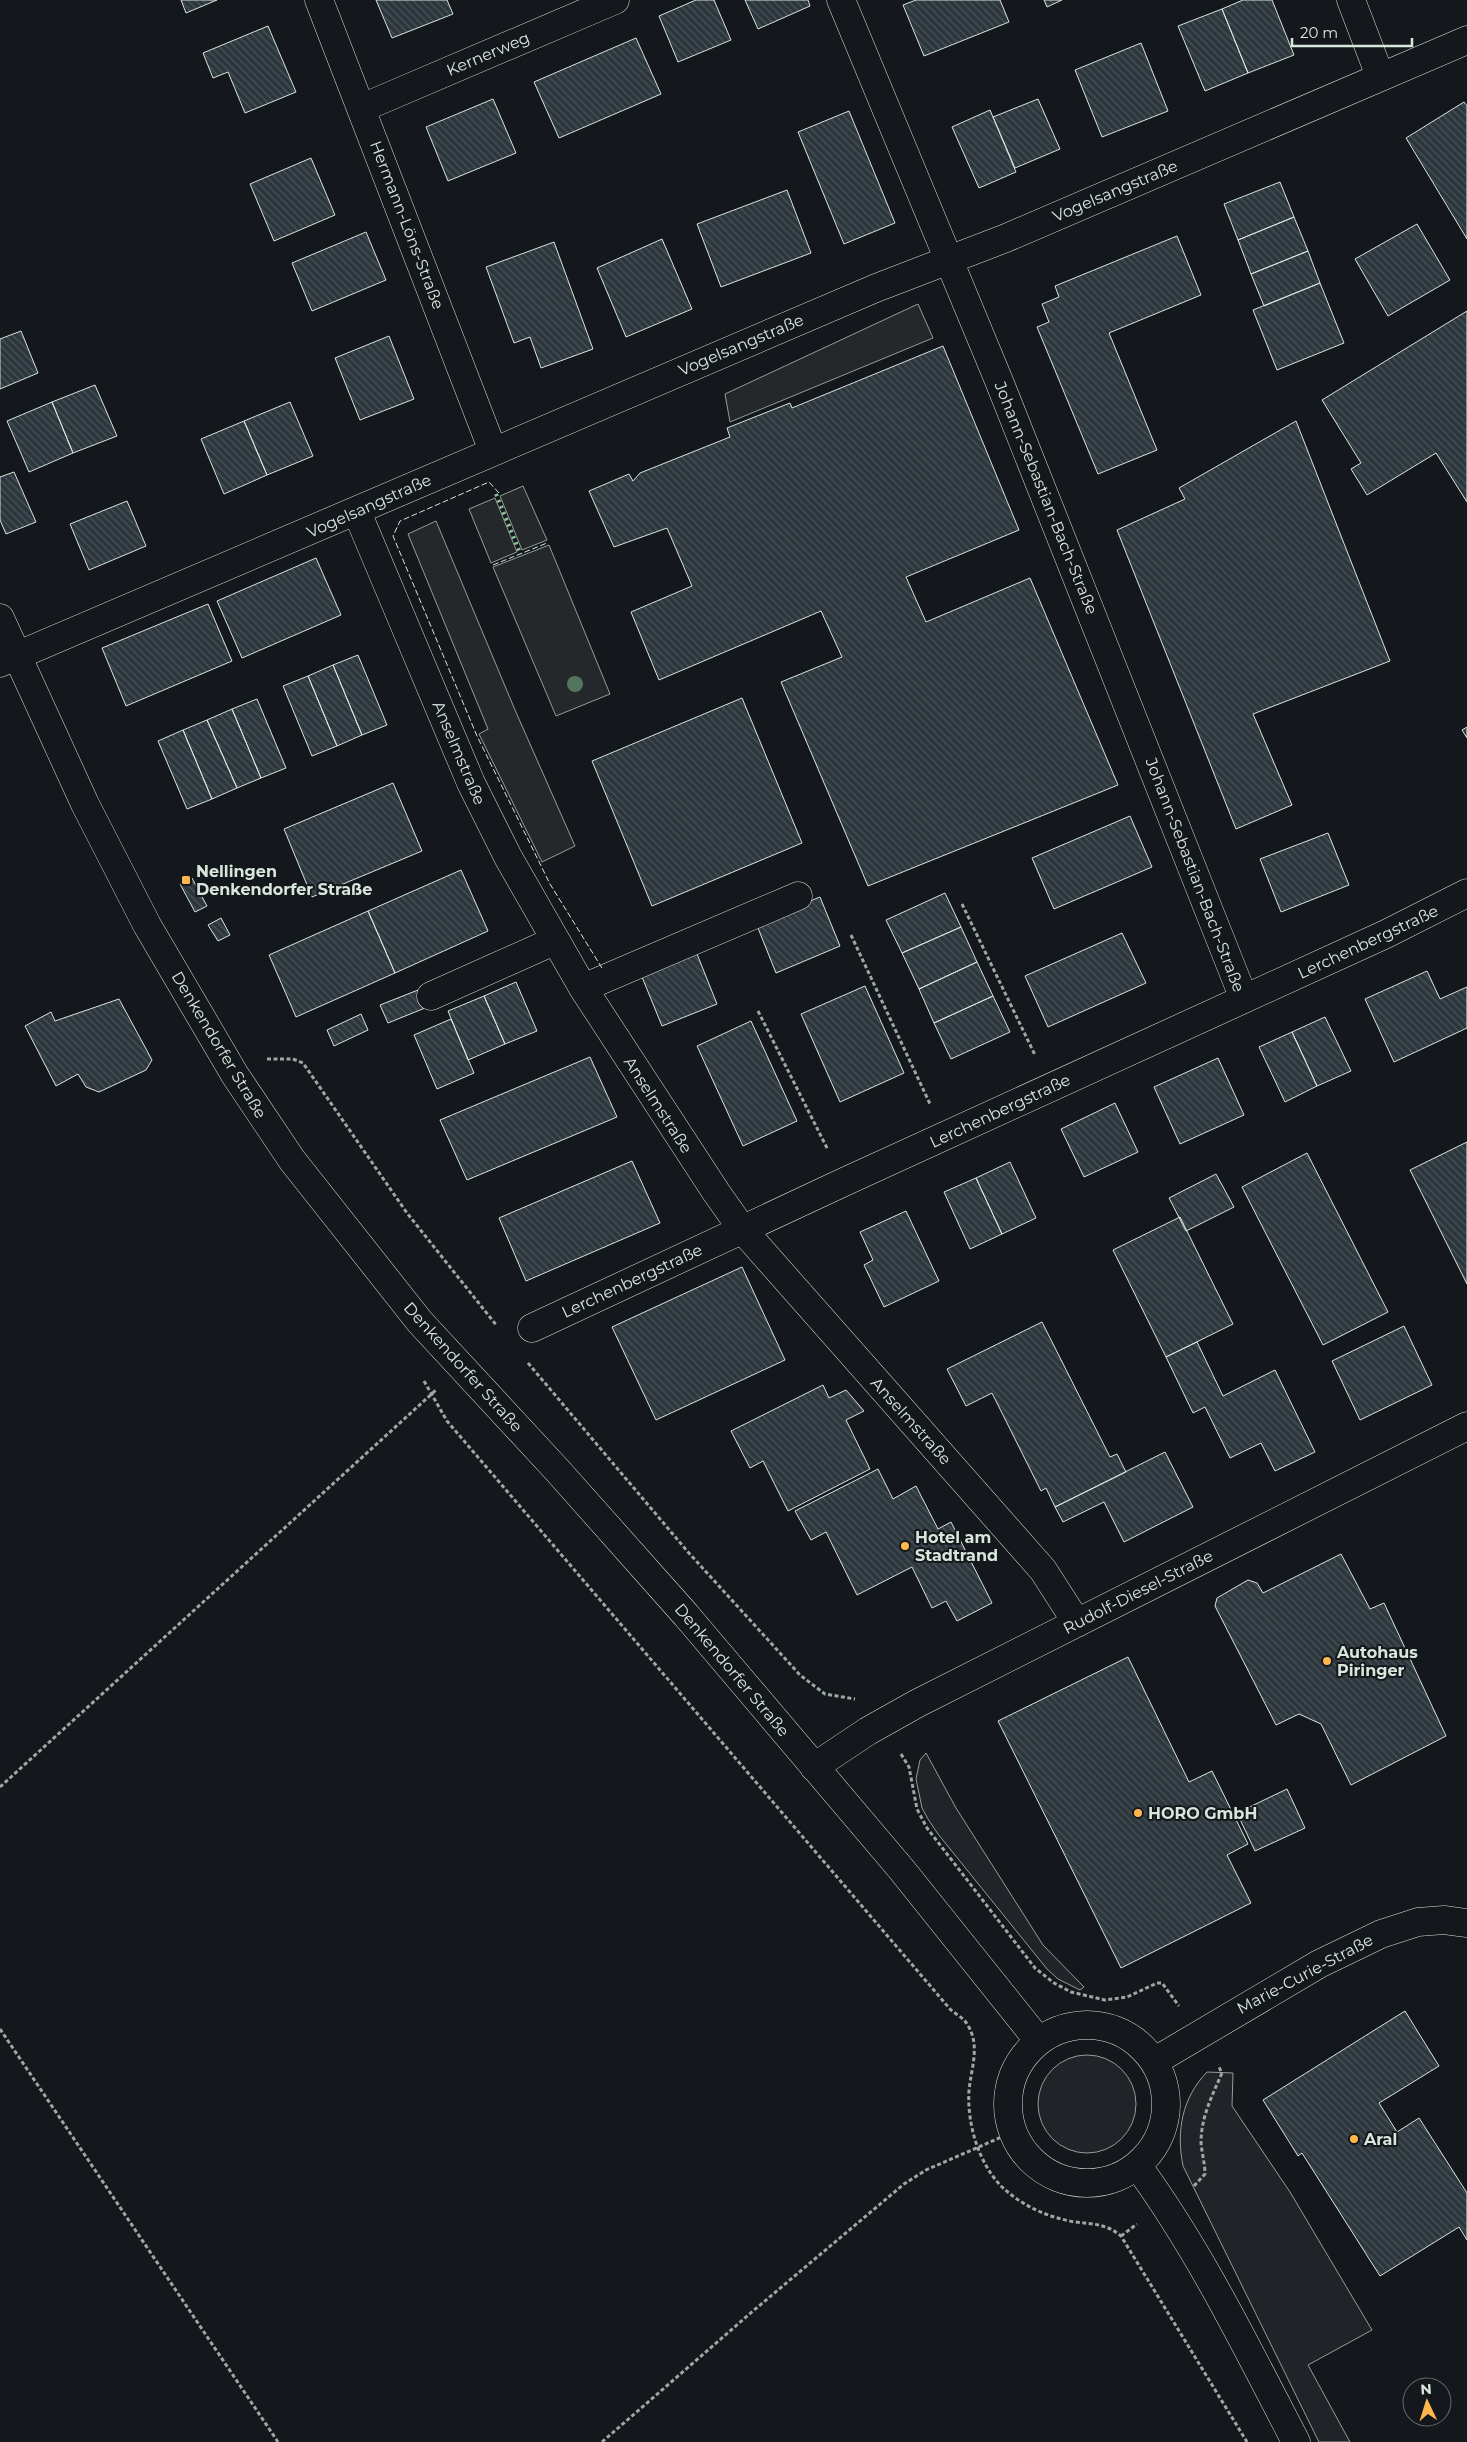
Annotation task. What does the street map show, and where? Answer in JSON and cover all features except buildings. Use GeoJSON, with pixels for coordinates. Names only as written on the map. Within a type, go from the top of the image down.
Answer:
{"type":"FeatureCollection","features":[{"type":"Feature","properties":{"kind":"street","name":"Hermann-Löns-Straße"},"geometry":{"type":"LineString","coordinates":[[319,0],[493,451]]}},
{"type":"Feature","properties":{"kind":"street","name":"Kernerweg"},"geometry":{"type":"LineString","coordinates":[[362,108],[615,0]]}},
{"type":"Feature","properties":{"kind":"street","name":"Johann-Sebastian-Bach-Straße"},"geometry":{"type":"LineString","coordinates":[[841,0],[949,260],[1168,802],[1244,1000]]}},
{"type":"Feature","properties":{"kind":"street"},"geometry":{"type":"LineString","coordinates":[[1351,0],[1380,76]]}},
{"type":"Feature","properties":{"kind":"street","name":"Vogelsangstraße"},"geometry":{"type":"LineString","coordinates":[[8,660],[876,288],[949,260],[1178,165],[1467,40]]}},
{"type":"Feature","properties":{"kind":"street","name":"Anselmstraße"},"geometry":{"type":"LineString","coordinates":[[357,512],[483,810],[554,941],[583,988],[742,1229],[1043,1570],[1077,1623]]}},
{"type":"Feature","properties":{"kind":"street","name":"Denkendorfer Straße"},"geometry":{"type":"LineString","coordinates":[[0,618],[8,660],[148,925],[224,1058],[254,1106],[312,1186],[420,1322],[580,1496],[686,1615],[926,1899],[1038,2040]]}},
{"type":"Feature","properties":{"kind":"street","name":"Lerchenbergstraße"},"geometry":{"type":"LineString","coordinates":[[532,1328],[742,1229],[1386,934],[1467,893]]}},
{"type":"Feature","properties":{"kind":"street"},"geometry":{"type":"LineString","coordinates":[[583,988],[798,896]]}},
{"type":"Feature","properties":{"kind":"street"},"geometry":{"type":"LineString","coordinates":[[431,996],[554,941]]}},
{"type":"Feature","properties":{"kind":"street","name":"Rudolf-Diesel-Straße"},"geometry":{"type":"LineString","coordinates":[[814,1767],[877,1726],[1467,1426]]}},
{"type":"Feature","properties":{"kind":"street","name":"Marie-Curie-Straße"},"geometry":{"type":"LineString","coordinates":[[1155,2061],[1319,1964],[1381,1934],[1418,1922],[1444,1920],[1467,1923]]}},
{"type":"Feature","properties":{"kind":"street"},"geometry":{"type":"LineString","coordinates":[[1093,2024],[1116,2030],[1135,2040],[1155,2061],[1165,2087],[1166,2122],[1153,2150],[1138,2165],[1120,2176],[1100,2182],[1068,2181],[1051,2175],[1034,2163],[1018,2143],[1013,2132],[1009,2104],[1012,2082],[1020,2062],[1038,2040],[1061,2028],[1093,2024]]}},
{"type":"Feature","properties":{"kind":"street"},"geometry":{"type":"LineString","coordinates":[[1138,2165],[1156,2190],[1199,2262],[1296,2442]]}},
{"type":"Feature","properties":{"kind":"path"},"geometry":{"type":"LineString","coordinates":[[962,904],[1017,1015],[1050,1088]]}},
{"type":"Feature","properties":{"kind":"path"},"geometry":{"type":"LineString","coordinates":[[851,936],[944,1136]]}},
{"type":"Feature","properties":{"kind":"path"},"geometry":{"type":"LineString","coordinates":[[758,1011],[844,1182]]}},
{"type":"Feature","properties":{"kind":"path"},"geometry":{"type":"LineString","coordinates":[[224,1058],[293,1059],[303,1063],[402,1205],[508,1339],[532,1328]]}},
{"type":"Feature","properties":{"kind":"path"},"geometry":{"type":"LineString","coordinates":[[526,1362],[688,1552],[800,1675],[825,1694],[847,1696],[855,1700],[877,1726],[907,1763],[917,1809],[927,1828],[1035,1968]]}},
{"type":"Feature","properties":{"kind":"path"},"geometry":{"type":"LineString","coordinates":[[0,1787],[460,1367]]}},
{"type":"Feature","properties":{"kind":"path"},"geometry":{"type":"LineString","coordinates":[[431,1395],[447,1421],[950,2009],[967,2023],[975,2056],[969,2089],[972,2126],[978,2146],[996,2179],[1023,2204],[1051,2216],[1104,2226],[1122,2236],[1247,2442]]}},
{"type":"Feature","properties":{"kind":"path"},"geometry":{"type":"LineString","coordinates":[[0,2029],[278,2442]]}},
{"type":"Feature","properties":{"kind":"path"},"geometry":{"type":"LineString","coordinates":[[602,2442],[752,2311],[904,2184],[926,2170],[1013,2132]]}},
{"type":"Feature","properties":{"kind":"shaded area"},"geometry":{"type":"Polygon","coordinates":[[[918,304],[933,338],[730,422],[725,394],[918,304]]]}},
{"type":"Feature","properties":{"kind":"shaded area"},"geometry":{"type":"Polygon","coordinates":[[[523,486],[547,540],[522,550],[500,496],[523,486]]]}},
{"type":"Feature","properties":{"kind":"shaded area"},"geometry":{"type":"Polygon","coordinates":[[[495,498],[517,552],[491,563],[469,509],[495,498]]]}},
{"type":"Feature","properties":{"kind":"shaded area"},"geometry":{"type":"Polygon","coordinates":[[[436,521],[515,710],[575,846],[542,862],[479,734],[488,729],[408,534],[436,521]]]}},
{"type":"Feature","properties":{"kind":"shaded area"},"geometry":{"type":"Polygon","coordinates":[[[549,545],[610,694],[556,716],[493,567],[549,545]]]}},
{"type":"Feature","properties":{"kind":"shaded area"},"geometry":{"type":"Polygon","coordinates":[[[926,1753],[956,1808],[1043,1945],[1084,1987],[1080,1990],[1058,1979],[1047,1969],[928,1819],[922,1808],[916,1779],[920,1760],[926,1753]]]}},
{"type":"Feature","properties":{"kind":"shaded area"},"geometry":{"type":"Polygon","coordinates":[[[1087,2055],[1106,2059],[1122,2069],[1132,2085],[1136,2104],[1132,2123],[1122,2139],[1106,2149],[1087,2153],[1068,2149],[1052,2139],[1042,2123],[1038,2104],[1042,2085],[1052,2069],[1068,2059],[1087,2055]]]}},
{"type":"Feature","properties":{"kind":"shaded area"},"geometry":{"type":"Polygon","coordinates":[[[1207,2072],[1233,2073],[1232,2106],[1290,2192],[1372,2330],[1308,2365],[1350,2442],[1319,2442],[1183,2166],[1180,2140],[1183,2116],[1192,2093],[1207,2072]]]}},
{"type":"Feature","properties":{"kind":"hedge"},"geometry":{"type":"LineString","coordinates":[[496,494],[520,553]]}},
{"type":"Feature","properties":{"kind":"fence"},"geometry":{"type":"LineString","coordinates":[[499,493],[489,482],[400,521],[393,536],[477,736],[550,884],[602,968]]}},
{"type":"Feature","properties":{"kind":"fence"},"geometry":{"type":"LineString","coordinates":[[493,565],[547,543]]}},
{"type":"Feature","properties":{"kind":"place","name":"Nellingen Denkendorfer Straße"},"geometry":{"type":"Point","coordinates":[186,880]}},
{"type":"Feature","properties":{"kind":"place","name":"Hotel am Stadtrand"},"geometry":{"type":"Point","coordinates":[905,1546]}},
{"type":"Feature","properties":{"kind":"place","name":"Autohaus Piringer"},"geometry":{"type":"Point","coordinates":[1327,1661]}},
{"type":"Feature","properties":{"kind":"place","name":"HORO GmbH"},"geometry":{"type":"Point","coordinates":[1138,1813]}},
{"type":"Feature","properties":{"kind":"place","name":"Aral"},"geometry":{"type":"Point","coordinates":[1354,2139]}}]}
